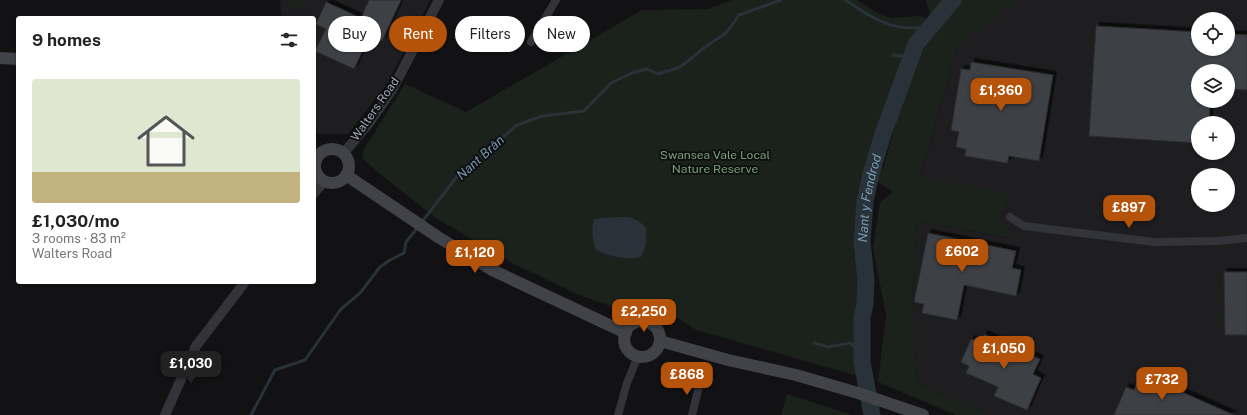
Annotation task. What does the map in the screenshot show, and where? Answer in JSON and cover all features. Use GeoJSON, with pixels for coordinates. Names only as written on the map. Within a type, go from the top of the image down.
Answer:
{"type":"FeatureCollection","features":[{"type":"Feature","properties":{"kind":"main road"},"geometry":{"type":"LineString","coordinates":[[0,58],[16,59]]}},
{"type":"Feature","properties":{"kind":"main road"},"geometry":{"type":"LineString","coordinates":[[316,154],[331,150],[338,150],[347,158],[349,164],[346,175],[342,180],[337,182],[331,183],[324,181],[316,173]]}},
{"type":"Feature","properties":{"kind":"main road"},"geometry":{"type":"LineString","coordinates":[[346,175],[438,237],[492,270],[626,333]]}},
{"type":"Feature","properties":{"kind":"main road"},"geometry":{"type":"LineString","coordinates":[[640,321],[653,324],[660,335],[659,346],[653,354],[648,356],[638,356],[633,354],[626,347],[624,338],[626,333],[629,327],[634,323],[640,321]]}},
{"type":"Feature","properties":{"kind":"main road"},"geometry":{"type":"LineString","coordinates":[[660,341],[728,360],[796,375],[858,393],[923,415]]}},
{"type":"Feature","properties":{"kind":"street","name":"Walters Road"},"geometry":{"type":"LineString","coordinates":[[343,154],[369,123],[392,90],[439,0]]}},
{"type":"Feature","properties":{"kind":"street"},"geometry":{"type":"LineString","coordinates":[[531,42],[556,0]]}},
{"type":"Feature","properties":{"kind":"street"},"geometry":{"type":"LineString","coordinates":[[316,191],[324,181]]}},
{"type":"Feature","properties":{"kind":"street"},"geometry":{"type":"LineString","coordinates":[[1010,217],[1024,226],[1154,242],[1217,242],[1247,238]]}},
{"type":"Feature","properties":{"kind":"street"},"geometry":{"type":"LineString","coordinates":[[165,415],[196,346],[243,284]]}},
{"type":"Feature","properties":{"kind":"street"},"geometry":{"type":"LineString","coordinates":[[618,415],[627,383],[638,356]]}},
{"type":"Feature","properties":{"kind":"street"},"geometry":{"type":"LineString","coordinates":[[692,415],[700,382]]}},
{"type":"Feature","properties":{"kind":"shaded area"},"geometry":{"type":"Polygon","coordinates":[[[280,0],[430,0],[422,16],[389,16],[389,52],[403,52],[387,84],[348,134],[318,134],[316,132],[316,16],[281,16],[280,0]]]}},
{"type":"Feature","properties":{"kind":"shaded area"},"geometry":{"type":"Polygon","coordinates":[[[1018,0],[1247,0],[1247,415],[988,415],[917,382],[912,297],[917,221],[1010,238],[1001,219],[1008,194],[920,177],[958,46],[1018,0]]]}},
{"type":"Feature","properties":{"kind":"shaded area"},"geometry":{"type":"Polygon","coordinates":[[[617,217],[633,218],[646,228],[646,243],[641,257],[618,257],[596,250],[592,234],[594,219],[617,217]]]}},
{"type":"Feature","properties":{"kind":"green space"},"geometry":{"type":"Polygon","coordinates":[[[287,0],[303,0],[299,9],[287,4],[287,0]]]}},
{"type":"Feature","properties":{"kind":"green space","name":"Swansea Vale Local Nature Reserve"},"geometry":{"type":"Polygon","coordinates":[[[732,0],[856,0],[881,15],[892,18],[917,16],[925,17],[928,25],[914,45],[878,144],[866,186],[860,222],[860,258],[863,283],[859,351],[861,377],[696,330],[655,302],[616,308],[579,295],[512,263],[436,218],[362,158],[364,149],[405,84],[466,112],[570,52],[590,52],[590,40],[642,10],[708,9],[732,0]]]}},
{"type":"Feature","properties":{"kind":"green space"},"geometry":{"type":"Polygon","coordinates":[[[1018,0],[958,46],[920,176],[1009,194],[1001,219],[1011,238],[917,221],[912,297],[917,382],[988,415],[956,415],[878,382],[886,315],[873,248],[880,202],[893,192],[876,180],[884,166],[910,71],[922,40],[934,28],[926,1],[1018,0]]]}},
{"type":"Feature","properties":{"kind":"green space"},"geometry":{"type":"Polygon","coordinates":[[[787,394],[852,415],[781,415],[787,394]]]}},
{"type":"Feature","properties":{"kind":"building"},"geometry":{"type":"Polygon","coordinates":[[[369,0],[401,0],[394,16],[389,16],[389,26],[382,41],[381,16],[362,16],[369,0]]]}},
{"type":"Feature","properties":{"kind":"building"},"geometry":{"type":"Polygon","coordinates":[[[326,2],[357,16],[328,16],[328,52],[362,52],[354,69],[316,51],[326,29],[316,24],[326,2]]]}},
{"type":"Feature","properties":{"kind":"building"},"geometry":{"type":"Polygon","coordinates":[[[1096,26],[1191,32],[1191,56],[1235,56],[1235,34],[1247,35],[1247,90],[1235,89],[1235,64],[1191,64],[1191,108],[1210,108],[1209,116],[1191,116],[1191,143],[1089,136],[1096,26]]]}},
{"type":"Feature","properties":{"kind":"building"},"geometry":{"type":"Polygon","coordinates":[[[971,62],[1053,75],[1039,161],[1009,156],[1007,163],[965,156],[966,149],[956,147],[959,132],[951,130],[961,69],[970,70],[971,62]]]}},
{"type":"Feature","properties":{"kind":"building"},"geometry":{"type":"Polygon","coordinates":[[[928,233],[1016,251],[1012,268],[1021,270],[1016,296],[964,285],[957,320],[922,313],[924,304],[914,302],[928,233]]]}},
{"type":"Feature","properties":{"kind":"building"},"geometry":{"type":"Polygon","coordinates":[[[1224,272],[1247,272],[1247,335],[1225,335],[1224,272]]]}},
{"type":"Feature","properties":{"kind":"building"},"geometry":{"type":"Polygon","coordinates":[[[984,334],[1040,359],[1033,374],[1041,378],[1027,410],[994,396],[998,387],[966,373],[969,366],[961,362],[971,339],[980,342],[984,334]]]}},
{"type":"Feature","properties":{"kind":"building"},"geometry":{"type":"Polygon","coordinates":[[[1141,374],[1234,415],[1114,415],[1126,387],[1134,390],[1141,374]]]}},
{"type":"Feature","properties":{"kind":"waterway","name":"Nant Brân"},"geometry":{"type":"LineString","coordinates":[[421,223],[459,174],[517,125],[542,116],[584,111],[611,83],[632,73],[647,69],[658,74],[680,67],[727,32],[739,15],[781,0]]}},
{"type":"Feature","properties":{"kind":"waterway","name":"Nant Brân"},"geometry":{"type":"LineString","coordinates":[[845,0],[872,17],[899,27],[912,28],[930,26]]}},
{"type":"Feature","properties":{"kind":"waterway","name":"Nant y Fendrod"},"geometry":{"type":"LineString","coordinates":[[872,415],[862,362],[862,318],[865,304],[866,280],[862,242],[865,201],[871,174],[883,134],[916,44],[953,0]]}},
{"type":"Feature","properties":{"kind":"waterway"},"geometry":{"type":"LineString","coordinates":[[893,55],[911,57]]}},
{"type":"Feature","properties":{"kind":"waterway","name":"Nant Brân"},"geometry":{"type":"LineString","coordinates":[[251,415],[275,370],[305,360],[341,309],[360,293],[380,267],[404,253],[406,242],[418,227]]}},
{"type":"Feature","properties":{"kind":"waterway","name":"Nant y Fendrod"},"geometry":{"type":"LineString","coordinates":[[865,304],[870,306]]}},
{"type":"Feature","properties":{"kind":"waterway"},"geometry":{"type":"LineString","coordinates":[[814,343],[828,347],[850,343],[862,353]]}}]}
